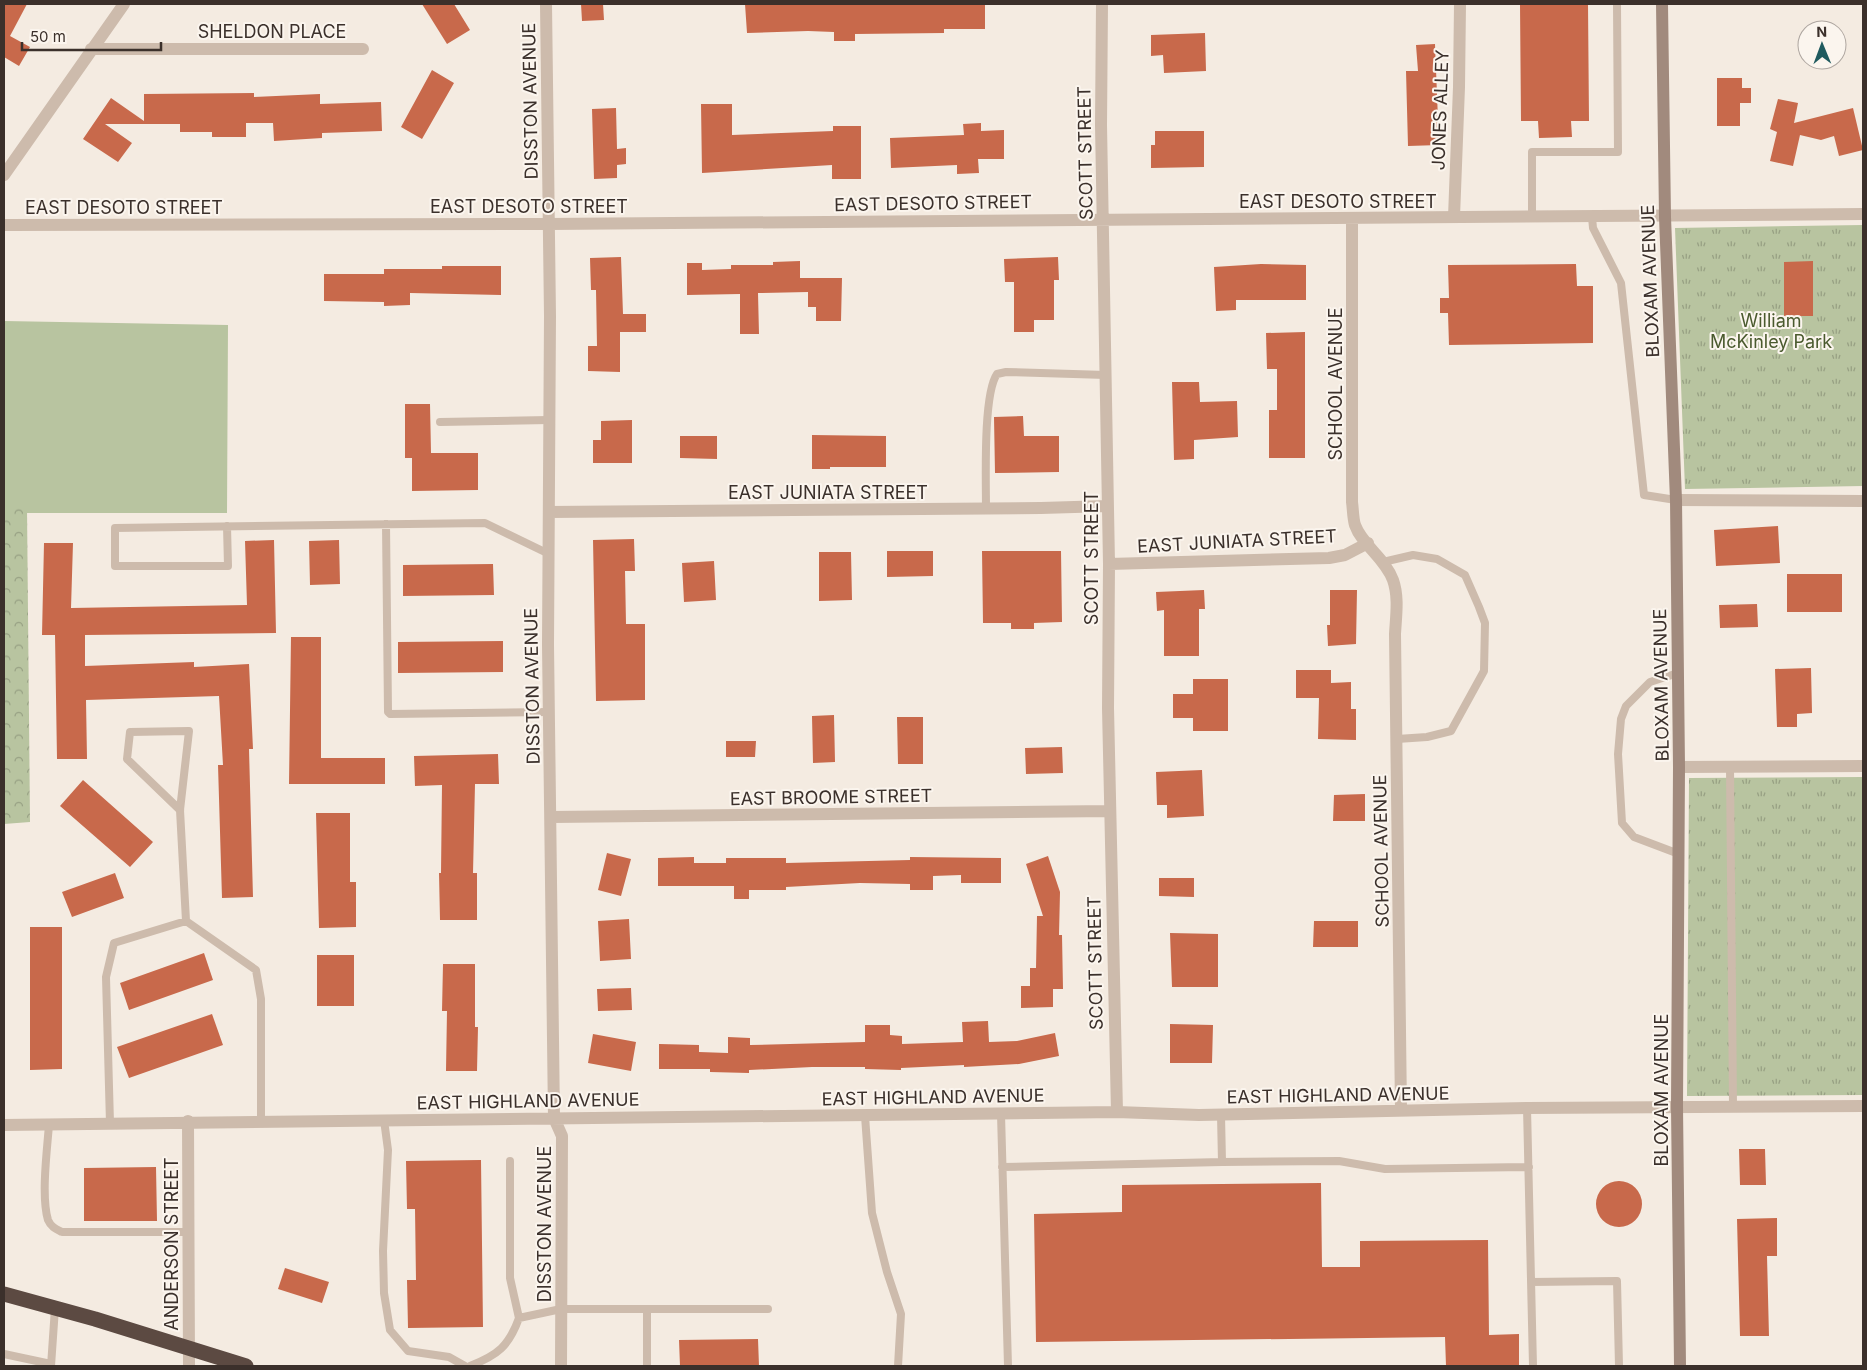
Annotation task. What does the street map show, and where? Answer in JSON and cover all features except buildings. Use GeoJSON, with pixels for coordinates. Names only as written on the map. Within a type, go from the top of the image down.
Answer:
{"type":"FeatureCollection","features":[{"type":"Feature","properties":{"kind":"highway"},"geometry":{"type":"LineString","coordinates":[[4,1294],[189,1347],[246,1366]]}},
{"type":"Feature","properties":{"kind":"street"},"geometry":{"type":"LineString","coordinates":[[4,176],[124,4]]}},
{"type":"Feature","properties":{"kind":"street","name":"DISSTON AVENUE"},"geometry":{"type":"LineString","coordinates":[[546,4],[554,1118],[562,1136],[561,1366]]}},
{"type":"Feature","properties":{"kind":"street","name":"SCOTT STREET"},"geometry":{"type":"LineString","coordinates":[[1102,4],[1110,811],[1117,1112]]}},
{"type":"Feature","properties":{"kind":"street","name":"JONES ALLEY"},"geometry":{"type":"LineString","coordinates":[[1454,218],[1460,86],[1460,4]]}},
{"type":"Feature","properties":{"kind":"street","name":"BLOXAM AVENUE"},"geometry":{"type":"LineString","coordinates":[[1662,4],[1665,217],[1676,500],[1679,767],[1678,1107],[1680,1366]]}},
{"type":"Feature","properties":{"kind":"street","name":"SHELDON PLACE"},"geometry":{"type":"LineString","coordinates":[[91,49],[363,48]]}},
{"type":"Feature","properties":{"kind":"street","name":"EAST DESOTO STREET"},"geometry":{"type":"LineString","coordinates":[[4,225],[549,224],[1863,214]]}},
{"type":"Feature","properties":{"kind":"street","name":"SCHOOL AVENUE"},"geometry":{"type":"LineString","coordinates":[[1352,219],[1352,502],[1355,525],[1368,543]]}},
{"type":"Feature","properties":{"kind":"street"},"geometry":{"type":"LineString","coordinates":[[1676,500],[1863,501]]}},
{"type":"Feature","properties":{"kind":"street","name":"EAST JUNIATA STREET"},"geometry":{"type":"LineString","coordinates":[[549,512],[1108,506]]}},
{"type":"Feature","properties":{"kind":"street"},"geometry":{"type":"LineString","coordinates":[[1368,543],[1384,562]]}},
{"type":"Feature","properties":{"kind":"street","name":"EAST JUNIATA STREET"},"geometry":{"type":"LineString","coordinates":[[1109,564],[1329,558],[1344,554],[1368,543]]}},
{"type":"Feature","properties":{"kind":"street","name":"SCHOOL AVENUE"},"geometry":{"type":"LineString","coordinates":[[1384,562],[1393,579],[1396,591],[1401,1110]]}},
{"type":"Feature","properties":{"kind":"street"},"geometry":{"type":"LineString","coordinates":[[1679,767],[1863,766]]}},
{"type":"Feature","properties":{"kind":"street","name":"EAST BROOME STREET"},"geometry":{"type":"LineString","coordinates":[[552,818],[1110,811]]}},
{"type":"Feature","properties":{"kind":"street","name":"EAST HIGHLAND AVENUE"},"geometry":{"type":"LineString","coordinates":[[4,1125],[110,1122],[1117,1112],[1221,1115],[1527,1108],[1863,1106]]}},
{"type":"Feature","properties":{"kind":"street","name":"ANDERSON STREET"},"geometry":{"type":"LineString","coordinates":[[188,1122],[189,1366]]}},
{"type":"Feature","properties":{"kind":"lane"},"geometry":{"type":"LineString","coordinates":[[1532,217],[1532,152],[1618,152],[1617,4]]}},
{"type":"Feature","properties":{"kind":"lane"},"geometry":{"type":"LineString","coordinates":[[1592,217],[1594,228],[1621,283],[1644,495],[1676,500]]}},
{"type":"Feature","properties":{"kind":"lane"},"geometry":{"type":"LineString","coordinates":[[986,508],[989,406],[991,382],[997,374],[1006,372],[1106,375]]}},
{"type":"Feature","properties":{"kind":"lane"},"geometry":{"type":"LineString","coordinates":[[440,422],[549,420]]}},
{"type":"Feature","properties":{"kind":"lane"},"geometry":{"type":"LineString","coordinates":[[228,526],[228,566],[114,566],[115,528],[228,526],[485,523],[549,554]]}},
{"type":"Feature","properties":{"kind":"lane"},"geometry":{"type":"LineString","coordinates":[[386,524],[388,712],[390,714],[550,712]]}},
{"type":"Feature","properties":{"kind":"lane"},"geometry":{"type":"LineString","coordinates":[[1384,562],[1413,554],[1437,559],[1465,576],[1485,623],[1484,671],[1451,730],[1427,737],[1397,739]]}},
{"type":"Feature","properties":{"kind":"lane"},"geometry":{"type":"LineString","coordinates":[[1678,673],[1650,682],[1626,706],[1620,719],[1618,754],[1622,823],[1634,837],[1679,854]]}},
{"type":"Feature","properties":{"kind":"lane"},"geometry":{"type":"LineString","coordinates":[[180,810],[127,758],[130,732],[189,731],[180,810],[186,921]]}},
{"type":"Feature","properties":{"kind":"lane"},"geometry":{"type":"LineString","coordinates":[[1730,767],[1733,1106]]}},
{"type":"Feature","properties":{"kind":"lane"},"geometry":{"type":"LineString","coordinates":[[186,921],[256,970],[261,999],[261,1122]]}},
{"type":"Feature","properties":{"kind":"lane"},"geometry":{"type":"LineString","coordinates":[[110,1122],[106,977],[114,943],[186,921]]}},
{"type":"Feature","properties":{"kind":"lane"},"geometry":{"type":"LineString","coordinates":[[1527,1108],[1533,1366]]}},
{"type":"Feature","properties":{"kind":"lane"},"geometry":{"type":"LineString","coordinates":[[1001,1114],[1008,1366]]}},
{"type":"Feature","properties":{"kind":"lane"},"geometry":{"type":"LineString","coordinates":[[1221,1115],[1222,1162]]}},
{"type":"Feature","properties":{"kind":"lane"},"geometry":{"type":"LineString","coordinates":[[865,1116],[872,1213],[887,1272],[901,1314],[898,1366]]}},
{"type":"Feature","properties":{"kind":"lane"},"geometry":{"type":"LineString","coordinates":[[384,1120],[388,1150],[384,1276],[390,1330],[408,1351],[449,1357],[465,1366]]}},
{"type":"Feature","properties":{"kind":"lane"},"geometry":{"type":"LineString","coordinates":[[49,1125],[46,1206],[48,1220],[53,1228],[62,1232],[188,1232]]}},
{"type":"Feature","properties":{"kind":"lane"},"geometry":{"type":"LineString","coordinates":[[470,1366],[488,1359],[512,1339],[519,1318],[510,1278],[510,1161]]}},
{"type":"Feature","properties":{"kind":"lane"},"geometry":{"type":"LineString","coordinates":[[1002,1166],[1339,1161],[1385,1169],[1529,1167]]}},
{"type":"Feature","properties":{"kind":"lane"},"geometry":{"type":"LineString","coordinates":[[1531,1282],[1617,1281],[1619,1366]]}},
{"type":"Feature","properties":{"kind":"lane"},"geometry":{"type":"LineString","coordinates":[[4,1354],[51,1365],[54,1308]]}},
{"type":"Feature","properties":{"kind":"lane"},"geometry":{"type":"LineString","coordinates":[[519,1318],[561,1309],[768,1310]]}},
{"type":"Feature","properties":{"kind":"lane"},"geometry":{"type":"LineString","coordinates":[[647,1309],[647,1366]]}},
{"type":"Feature","properties":{"kind":"green space","name":"William McKinley Park"},"geometry":{"type":"Polygon","coordinates":[[[1863,225],[1863,486],[1685,489],[1675,228],[1863,225]]]}},
{"type":"Feature","properties":{"kind":"green space"},"geometry":{"type":"Polygon","coordinates":[[[4,321],[228,325],[227,513],[27,513],[27,507],[4,507],[4,321]]]}},
{"type":"Feature","properties":{"kind":"green space"},"geometry":{"type":"Polygon","coordinates":[[[4,507],[27,507],[30,822],[4,824],[4,507]]]}},
{"type":"Feature","properties":{"kind":"green space"},"geometry":{"type":"Polygon","coordinates":[[[1863,777],[1863,1095],[1687,1096],[1689,778],[1863,777]]]}}]}
